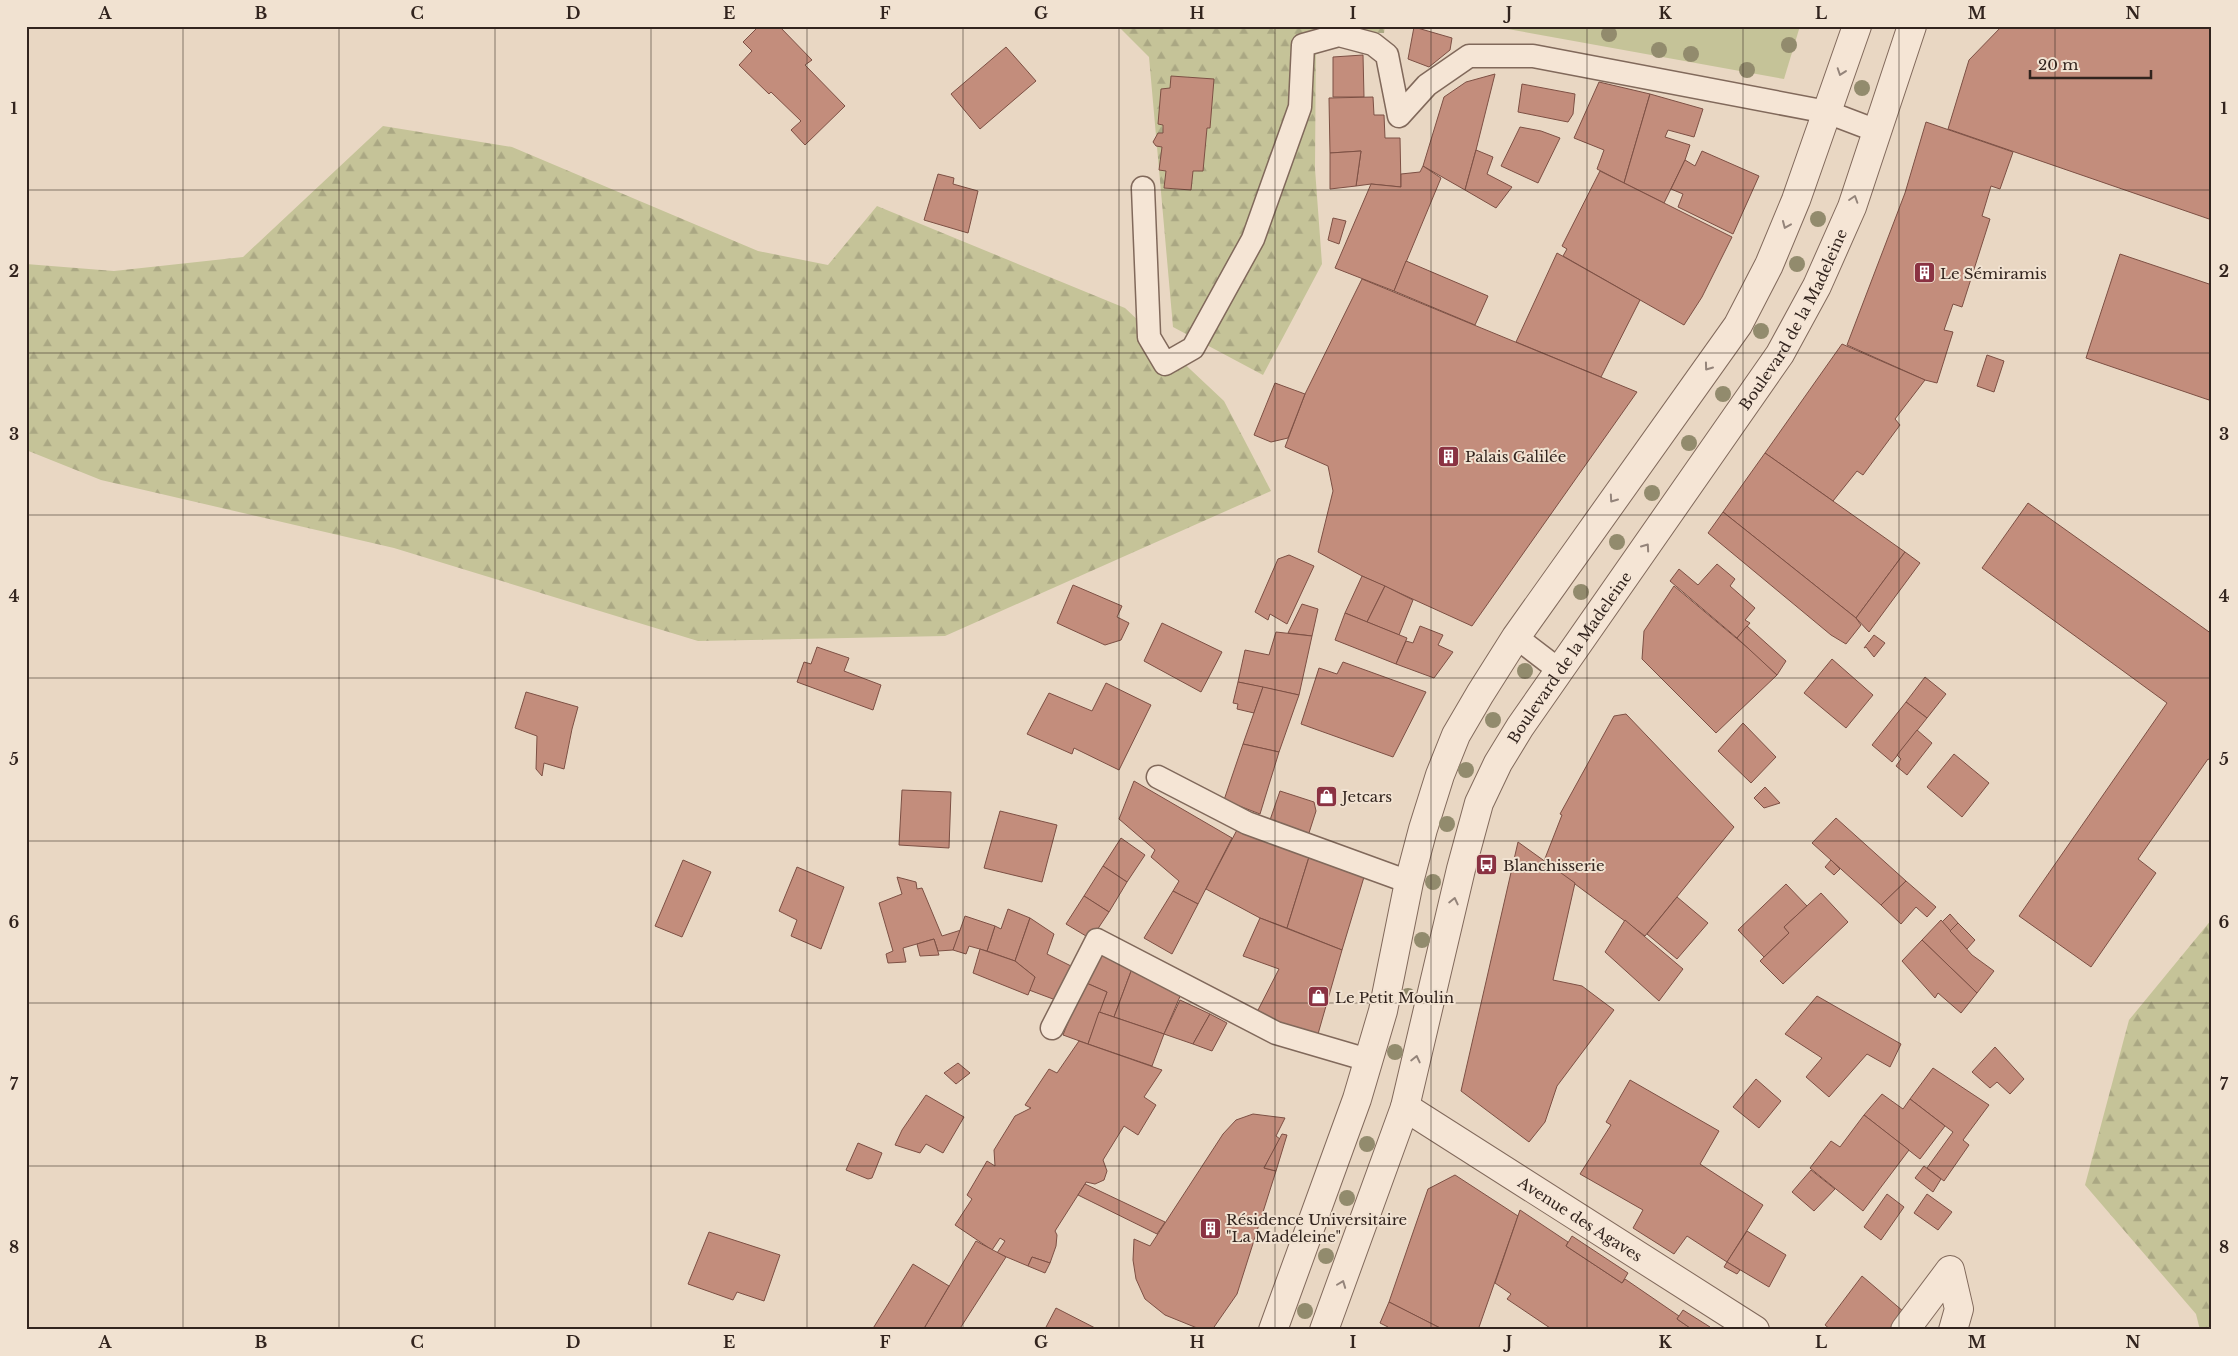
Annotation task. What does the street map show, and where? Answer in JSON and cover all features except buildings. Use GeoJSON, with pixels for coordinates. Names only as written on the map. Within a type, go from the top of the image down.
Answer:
{"type":"FeatureCollection","features":[{"type":"Feature","properties":{"kind":"street"},"geometry":{"type":"LineString","coordinates":[[1274,1330],[1357,1099],[1383,1011],[1409,882],[1440,775],[1456,735],[1516,637],[1738,325],[1769,266],[1790,216],[1857,26]]}},
{"type":"Feature","properties":{"kind":"street","name":"Boulevard de la Madeleine"},"geometry":{"type":"LineString","coordinates":[[1324,1330],[1405,1107],[1459,878],[1479,803],[1498,763],[1558,670],[1780,354],[1817,286],[1852,207],[1912,26]]}},
{"type":"Feature","properties":{"kind":"street","name":"Avenue des Agaves"},"geometry":{"type":"LineString","coordinates":[[1405,1107],[1755,1330]]}},
{"type":"Feature","properties":{"kind":"street"},"geometry":{"type":"LineString","coordinates":[[1905,1330],[1950,1270],[1959,1309],[1953,1330]]}},
{"type":"Feature","properties":{"kind":"lane"},"geometry":{"type":"LineString","coordinates":[[1143,188],[1149,336],[1165,364],[1193,348],[1253,239],[1300,107],[1303,45],[1340,35],[1373,44],[1386,55],[1399,116],[1427,85],[1469,56],[1533,56],[1827,112],[1876,131]]}},
{"type":"Feature","properties":{"kind":"lane"},"geometry":{"type":"LineString","coordinates":[[1516,637],[1558,670]]}},
{"type":"Feature","properties":{"kind":"lane"},"geometry":{"type":"LineString","coordinates":[[1158,777],[1247,823],[1409,882]]}},
{"type":"Feature","properties":{"kind":"lane"},"geometry":{"type":"LineString","coordinates":[[1052,1028],[1097,940],[1276,1033],[1368,1060]]}},
{"type":"Feature","properties":{"kind":"green space"},"geometry":{"type":"Polygon","coordinates":[[[1118,26],[1385,26],[1384,33],[1316,32],[1315,169],[1322,264],[1263,375],[1173,327],[1149,57],[1118,26]]]}},
{"type":"Feature","properties":{"kind":"green space"},"geometry":{"type":"Polygon","coordinates":[[[1491,26],[1800,26],[1784,79],[1491,26]]]}},
{"type":"Feature","properties":{"kind":"green space"},"geometry":{"type":"Polygon","coordinates":[[[383,126],[512,147],[758,251],[828,265],[877,206],[1125,308],[1224,401],[1271,491],[945,636],[698,641],[394,548],[101,480],[26,450],[26,264],[114,271],[243,257],[383,126]]]}},
{"type":"Feature","properties":{"kind":"green space"},"geometry":{"type":"Polygon","coordinates":[[[2212,919],[2212,1330],[2200,1330],[2196,1314],[2085,1185],[2129,1020],[2212,919]]]}},
{"type":"Feature","properties":{"kind":"place","name":"Le Sémiramis"},"geometry":{"type":"Point","coordinates":[1924,273]}},
{"type":"Feature","properties":{"kind":"place","name":"Palais Galilée"},"geometry":{"type":"Point","coordinates":[1449,456]}},
{"type":"Feature","properties":{"kind":"place","name":"Jetcars"},"geometry":{"type":"Point","coordinates":[1326,796]}},
{"type":"Feature","properties":{"kind":"place","name":"Blanchisserie"},"geometry":{"type":"Point","coordinates":[1487,865]}},
{"type":"Feature","properties":{"kind":"place","name":"Le Petit Moulin"},"geometry":{"type":"Point","coordinates":[1319,997]}},
{"type":"Feature","properties":{"kind":"place","name":"Résidence Universitaire \"La Madeleine\""},"geometry":{"type":"Point","coordinates":[1210,1228]}}]}
